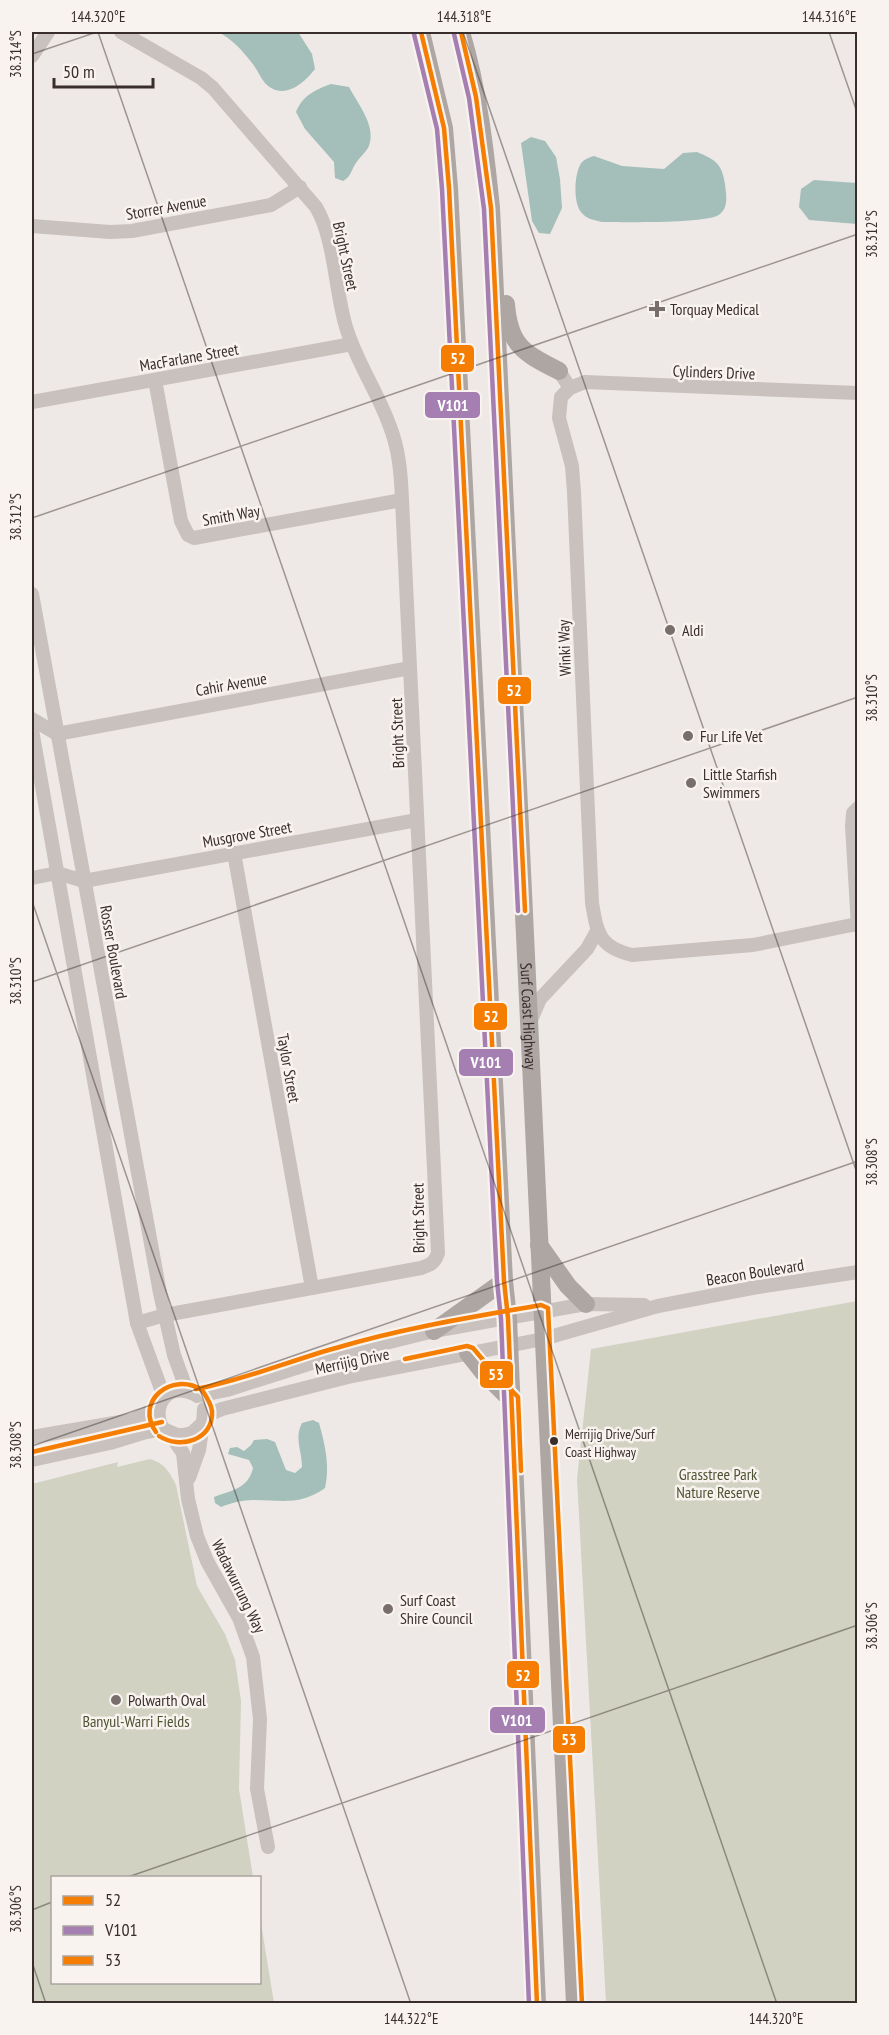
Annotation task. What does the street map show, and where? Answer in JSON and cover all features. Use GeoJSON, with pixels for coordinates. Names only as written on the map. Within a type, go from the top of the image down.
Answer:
{"type":"FeatureCollection","features":[{"type":"Feature","properties":{"kind":"main road"},"geometry":{"type":"LineString","coordinates":[[421,32],[444,128],[449,188],[504,1281],[508,1318],[537,2004]]}},
{"type":"Feature","properties":{"kind":"main road","name":"Surf Coast Highway"},"geometry":{"type":"LineString","coordinates":[[461,32],[483,137],[490,208],[575,2004]]}},
{"type":"Feature","properties":{"kind":"main road"},"geometry":{"type":"LineString","coordinates":[[490,208],[500,234],[507,318],[512,333],[519,346],[533,359],[559,371]]}},
{"type":"Feature","properties":{"kind":"main road"},"geometry":{"type":"LineString","coordinates":[[539,1245],[568,1286],[586,1304]]}},
{"type":"Feature","properties":{"kind":"main road"},"geometry":{"type":"LineString","coordinates":[[434,1331],[504,1281]]}},
{"type":"Feature","properties":{"kind":"main road"},"geometry":{"type":"LineString","coordinates":[[468,1353],[511,1400]]}},
{"type":"Feature","properties":{"kind":"street"},"geometry":{"type":"LineString","coordinates":[[32,56],[48,32]]}},
{"type":"Feature","properties":{"kind":"street","name":"Bright Street"},"geometry":{"type":"LineString","coordinates":[[121,32],[201,78],[213,88],[316,207],[326,228],[340,305],[352,344],[394,437],[400,467],[402,500],[438,1253],[436,1260],[422,1268],[165,1316]]}},
{"type":"Feature","properties":{"kind":"street","name":"Storrer Avenue"},"geometry":{"type":"LineString","coordinates":[[32,226],[110,232],[132,231],[271,205],[300,187]]}},
{"type":"Feature","properties":{"kind":"street","name":"MacFarlane Street"},"geometry":{"type":"LineString","coordinates":[[32,402],[352,344]]}},
{"type":"Feature","properties":{"kind":"street"},"geometry":{"type":"LineString","coordinates":[[559,371],[570,388]]}},
{"type":"Feature","properties":{"kind":"street","name":"Smith Way"},"geometry":{"type":"LineString","coordinates":[[154,380],[181,521],[188,535],[194,538],[402,500]]}},
{"type":"Feature","properties":{"kind":"street","name":"Cylinders Drive"},"geometry":{"type":"LineString","coordinates":[[570,388],[585,382],[858,393]]}},
{"type":"Feature","properties":{"kind":"street","name":"Winki Way"},"geometry":{"type":"LineString","coordinates":[[570,388],[561,397],[559,418],[572,466],[574,492],[592,903],[597,931]]}},
{"type":"Feature","properties":{"kind":"street","name":"Rosser Boulevard"},"geometry":{"type":"LineString","coordinates":[[32,594],[165,1316],[177,1364],[192,1393]]}},
{"type":"Feature","properties":{"kind":"street","name":"Cahir Avenue"},"geometry":{"type":"LineString","coordinates":[[57,734],[410,668]]}},
{"type":"Feature","properties":{"kind":"street"},"geometry":{"type":"LineString","coordinates":[[32,719],[57,734]]}},
{"type":"Feature","properties":{"kind":"street"},"geometry":{"type":"LineString","coordinates":[[32,730],[137,1323],[161,1403],[157,1415],[166,1431]]}},
{"type":"Feature","properties":{"kind":"street"},"geometry":{"type":"LineString","coordinates":[[530,1021],[540,999],[587,949],[597,931],[602,939],[616,951],[632,955],[753,945],[857,926],[852,848],[855,810]]}},
{"type":"Feature","properties":{"kind":"street","name":"Musgrove Street"},"geometry":{"type":"LineString","coordinates":[[84,881],[417,820]]}},
{"type":"Feature","properties":{"kind":"street","name":"Taylor Street"},"geometry":{"type":"LineString","coordinates":[[234,853],[312,1288]]}},
{"type":"Feature","properties":{"kind":"street"},"geometry":{"type":"LineString","coordinates":[[32,878],[57,873],[84,881]]}},
{"type":"Feature","properties":{"kind":"street","name":"Beacon Boulevard"},"geometry":{"type":"LineString","coordinates":[[543,1339],[658,1306],[752,1288],[858,1272]]}},
{"type":"Feature","properties":{"kind":"street","name":"Beacon Boulevard"},"geometry":{"type":"LineString","coordinates":[[542,1312],[586,1304],[658,1306]]}},
{"type":"Feature","properties":{"kind":"street","name":"Merrijig Drive"},"geometry":{"type":"LineString","coordinates":[[32,1437],[132,1420],[179,1390],[192,1393],[227,1390],[337,1355],[434,1331],[542,1312]]}},
{"type":"Feature","properties":{"kind":"street"},"geometry":{"type":"LineString","coordinates":[[137,1323],[165,1316]]}},
{"type":"Feature","properties":{"kind":"street","name":"Merrijig Drive"},"geometry":{"type":"LineString","coordinates":[[32,1460],[110,1443],[146,1432],[166,1431],[177,1436],[184,1435],[192,1433],[203,1419],[222,1409],[348,1377],[543,1339]]}},
{"type":"Feature","properties":{"kind":"street"},"geometry":{"type":"LineString","coordinates":[[192,1393],[202,1404],[203,1419]]}},
{"type":"Feature","properties":{"kind":"street","name":"Wadawurrung Way"},"geometry":{"type":"LineString","coordinates":[[188,1483],[199,1450],[203,1419]]}},
{"type":"Feature","properties":{"kind":"street","name":"Wadawurrung Way"},"geometry":{"type":"LineString","coordinates":[[166,1431],[183,1453],[191,1514],[200,1545],[230,1598],[253,1657],[260,1719],[257,1789],[268,1847]]}},
{"type":"Feature","properties":{"kind":"green space","name":"Grasstree Park Nature Reserve"},"geometry":{"type":"Polygon","coordinates":[[[857,1301],[857,2003],[606,2003],[577,1479],[591,1349],[857,1301]]]}},
{"type":"Feature","properties":{"kind":"green space","name":"Banyul-Warri Fields"},"geometry":{"type":"Polygon","coordinates":[[[150,1459],[166,1468],[171,1476],[176,1485],[197,1586],[225,1634],[235,1660],[241,1701],[239,1789],[253,1876],[51,1876],[51,1984],[261,1984],[261,1923],[274,2003],[32,2003],[32,1484],[118,1462],[117,1467],[150,1459]]]}},
{"type":"Feature","properties":{"kind":"water"},"geometry":{"type":"Polygon","coordinates":[[[218,32],[298,32],[312,54],[315,69],[292,89],[278,91],[265,83],[241,49],[218,32]]]}},
{"type":"Feature","properties":{"kind":"water"},"geometry":{"type":"Polygon","coordinates":[[[331,84],[349,87],[366,116],[371,132],[368,148],[343,181],[335,178],[334,162],[305,129],[296,112],[302,101],[310,94],[331,84]]]}},
{"type":"Feature","properties":{"kind":"water"},"geometry":{"type":"Polygon","coordinates":[[[531,137],[545,141],[556,157],[562,208],[550,234],[539,233],[532,221],[521,143],[531,137]]]}},
{"type":"Feature","properties":{"kind":"water"},"geometry":{"type":"Polygon","coordinates":[[[697,152],[717,163],[722,172],[726,200],[725,208],[720,214],[683,221],[602,222],[585,216],[578,207],[577,173],[582,162],[588,158],[594,156],[622,166],[664,169],[683,153],[697,152]]]}},
{"type":"Feature","properties":{"kind":"water"},"geometry":{"type":"Polygon","coordinates":[[[814,180],[857,183],[857,224],[809,220],[799,207],[801,189],[814,180]]]}},
{"type":"Feature","properties":{"kind":"water"},"geometry":{"type":"Polygon","coordinates":[[[313,1420],[319,1423],[325,1447],[327,1471],[325,1488],[299,1500],[249,1500],[221,1507],[215,1503],[214,1497],[243,1485],[251,1475],[253,1468],[249,1460],[228,1454],[230,1448],[237,1447],[244,1451],[254,1440],[267,1439],[275,1442],[286,1470],[295,1473],[302,1467],[298,1439],[302,1423],[313,1420]]]}},
{"type":"Feature","properties":{"kind":"transit line","name":"52"},"geometry":{"type":"LineString","coordinates":[[421,32],[444,128],[449,188],[504,1281],[508,1318],[537,2004]]}},
{"type":"Feature","properties":{"kind":"transit line","name":"52"},"geometry":{"type":"LineString","coordinates":[[461,32],[476,97],[491,208],[525,911]]}},
{"type":"Feature","properties":{"kind":"transit line","name":"V101"},"geometry":{"type":"LineString","coordinates":[[414,34],[437,129],[442,189],[497,1281],[501,1319],[529,2004]]}},
{"type":"Feature","properties":{"kind":"transit line","name":"V101"},"geometry":{"type":"LineString","coordinates":[[454,34],[469,98],[484,209],[518,911]]}},
{"type":"Feature","properties":{"kind":"transit line","name":"53"},"geometry":{"type":"LineString","coordinates":[[196,1389],[232,1381],[318,1353],[387,1335],[541,1305],[548,1308],[582,2004]]}},
{"type":"Feature","properties":{"kind":"transit line","name":"53"},"geometry":{"type":"LineString","coordinates":[[405,1359],[467,1346],[473,1348],[518,1397],[521,1471]]}},
{"type":"Feature","properties":{"kind":"transit line","name":"53"},"geometry":{"type":"LineString","coordinates":[[156,1432],[150,1421],[150,1410],[153,1400],[160,1392],[179,1384],[191,1385],[202,1390],[212,1411],[208,1429],[194,1440],[186,1442],[176,1442],[159,1436]]}},
{"type":"Feature","properties":{"kind":"transit line","name":"53"},"geometry":{"type":"LineString","coordinates":[[32,1452],[162,1422]]}},
{"type":"Feature","properties":{"kind":"place","name":"Torquay Medical"},"geometry":{"type":"Point","coordinates":[657,309]}},
{"type":"Feature","properties":{"kind":"place","name":"Aldi"},"geometry":{"type":"Point","coordinates":[670,630]}},
{"type":"Feature","properties":{"kind":"place","name":"Fur Life Vet"},"geometry":{"type":"Point","coordinates":[688,736]}},
{"type":"Feature","properties":{"kind":"place","name":"Little Starfish Swimmers"},"geometry":{"type":"Point","coordinates":[691,783]}},
{"type":"Feature","properties":{"kind":"place","name":"Merrijig Drive/Surf Coast Highway"},"geometry":{"type":"Point","coordinates":[554,1441]}},
{"type":"Feature","properties":{"kind":"place","name":"Surf Coast Shire Council"},"geometry":{"type":"Point","coordinates":[388,1609]}},
{"type":"Feature","properties":{"kind":"place","name":"Polwarth Oval"},"geometry":{"type":"Point","coordinates":[116,1700]}}]}
